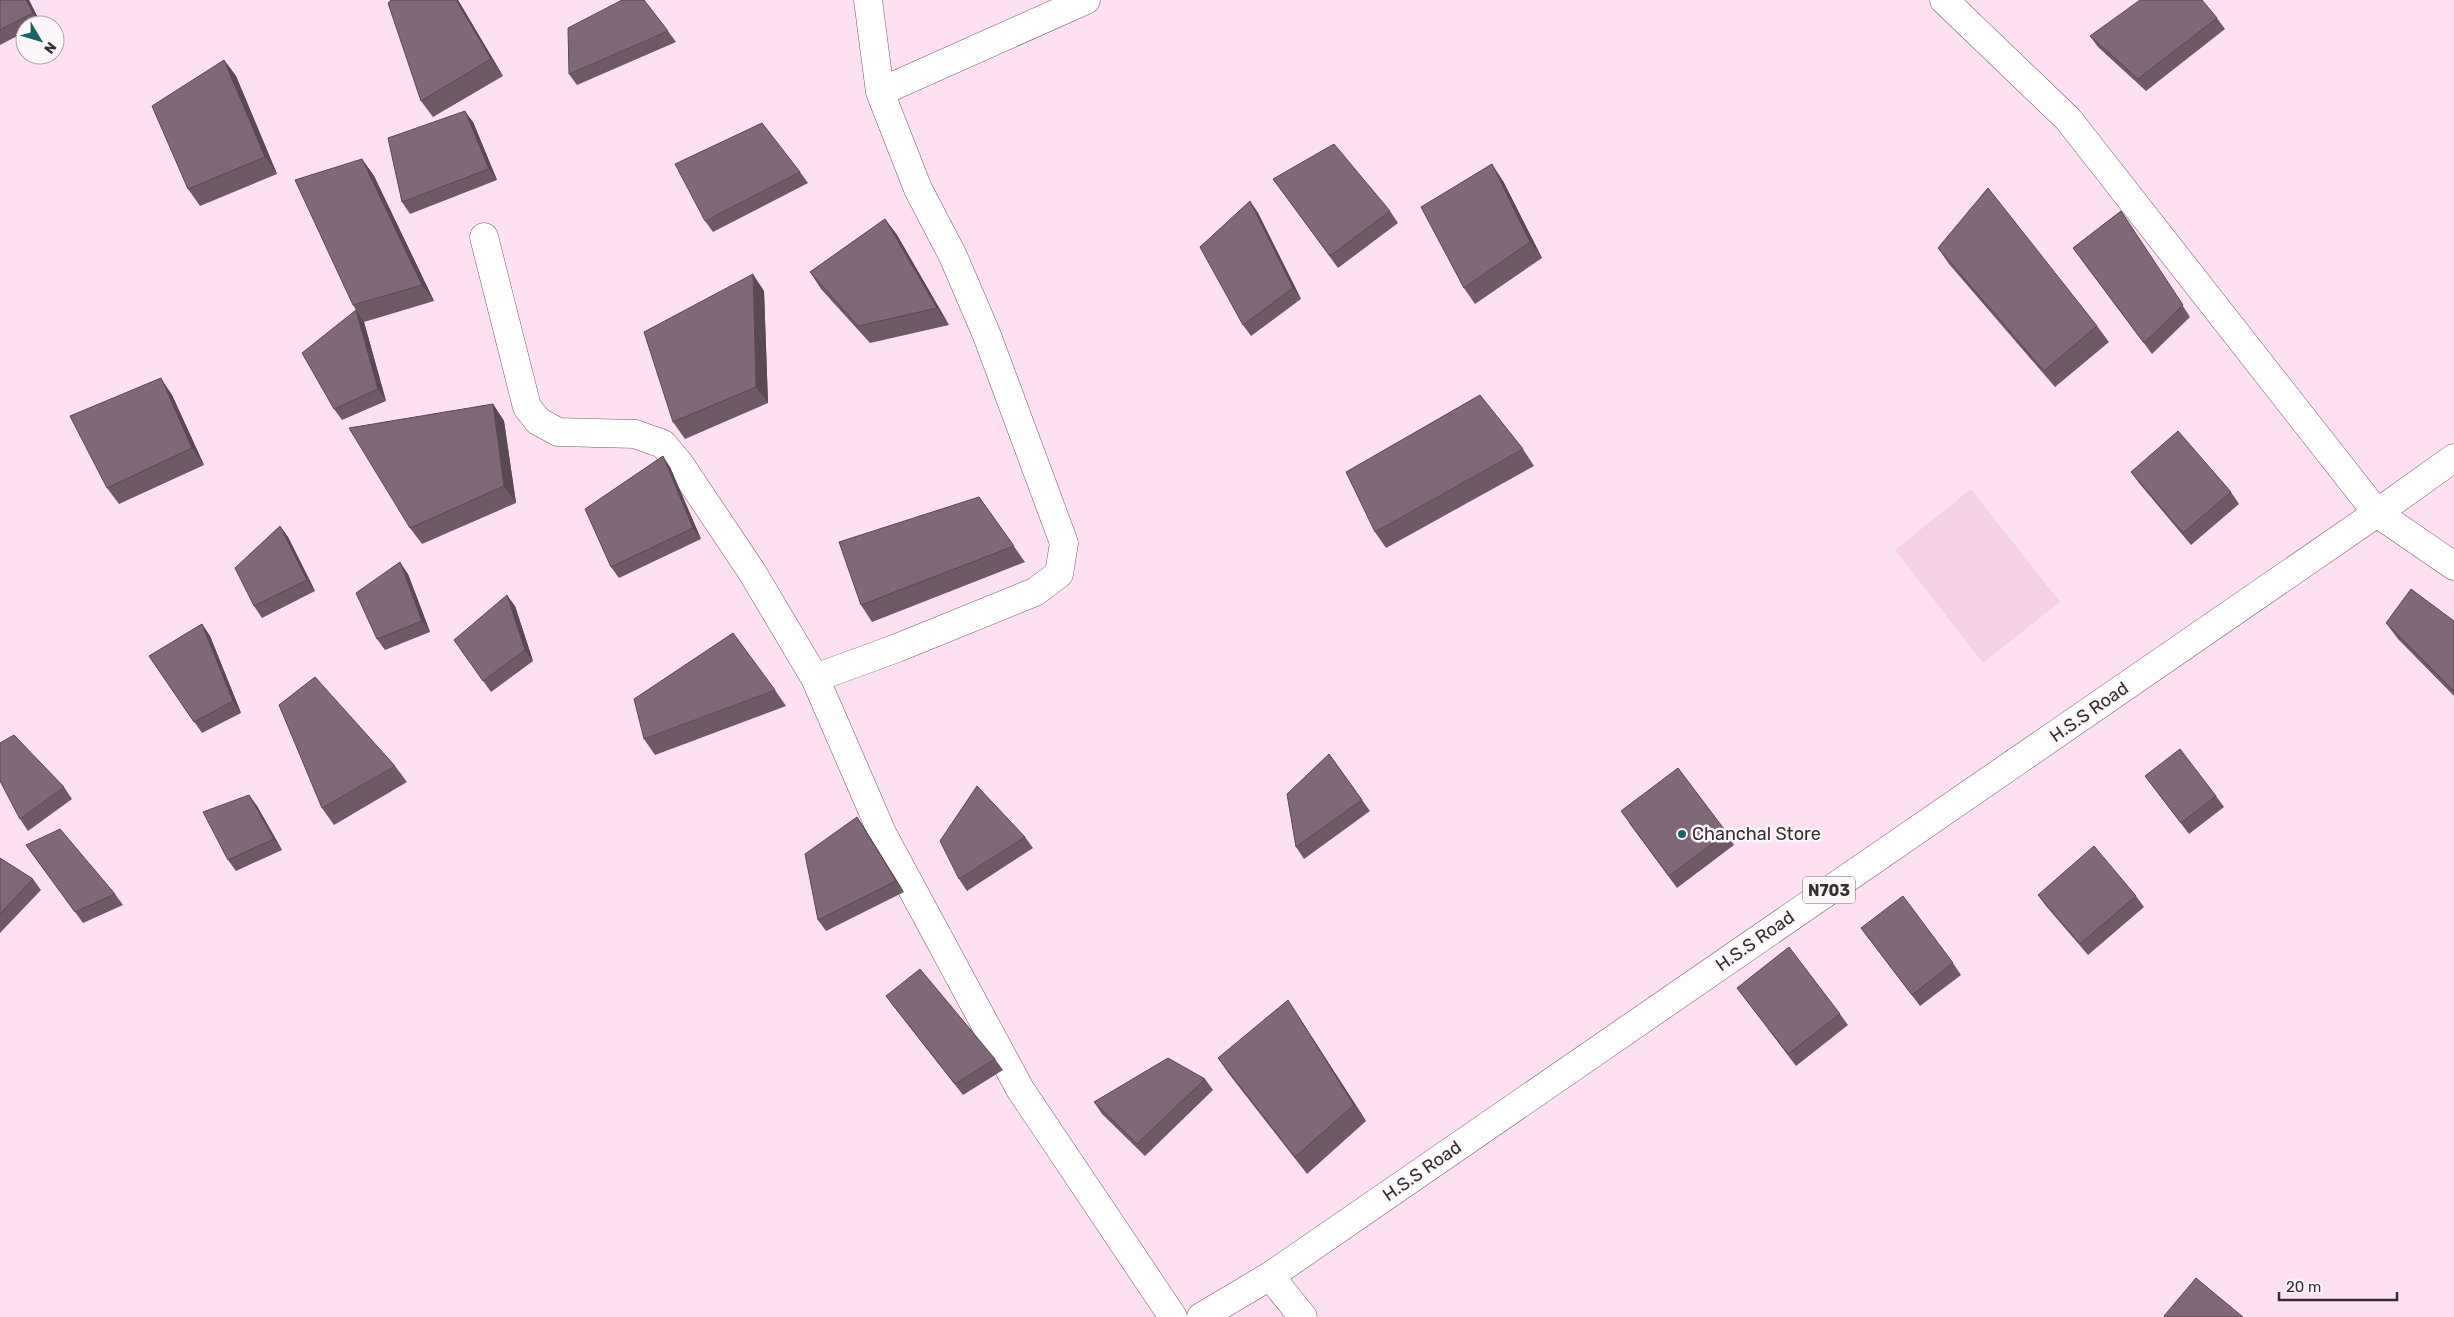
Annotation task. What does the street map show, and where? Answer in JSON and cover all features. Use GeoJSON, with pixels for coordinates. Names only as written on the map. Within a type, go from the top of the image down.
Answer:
{"type":"FeatureCollection","features":[{"type":"Feature","properties":{"kind":"main road"},"geometry":{"type":"LineString","coordinates":[[815,678],[897,648],[1035,592],[1059,574],[1064,543],[986,333],[953,256],[918,189],[880,92],[868,0]]}},
{"type":"Feature","properties":{"kind":"main road"},"geometry":{"type":"LineString","coordinates":[[880,92],[1086,0]]}},
{"type":"Feature","properties":{"kind":"main road"},"geometry":{"type":"LineString","coordinates":[[1944,0],[2068,118],[2377,513],[2454,566]]}},
{"type":"Feature","properties":{"kind":"main road"},"geometry":{"type":"LineString","coordinates":[[484,236],[527,407],[538,421],[558,432],[635,434],[663,444],[679,463],[752,572],[815,678],[883,835],[1020,1089],[1173,1317]]}},
{"type":"Feature","properties":{"kind":"main road","name":"H.S.S Road"},"geometry":{"type":"LineString","coordinates":[[1200,1317],[1270,1276],[2454,458]]}},
{"type":"Feature","properties":{"kind":"main road"},"geometry":{"type":"LineString","coordinates":[[1270,1276],[1303,1317]]}},
{"type":"Feature","properties":{"kind":"shaded area"},"geometry":{"type":"Polygon","coordinates":[[[1971,489],[2060,602],[1983,663],[1895,550],[1971,489]]]}},
{"type":"Feature","properties":{"kind":"building"},"geometry":{"type":"Polygon","coordinates":[[[0,0],[26,0],[33,13],[29,15],[15,15],[15,22],[0,30],[0,0]]]}},
{"type":"Feature","properties":{"kind":"building"},"geometry":{"type":"Polygon","coordinates":[[[391,0],[456,0],[491,59],[421,101],[388,3],[391,0]]]}},
{"type":"Feature","properties":{"kind":"building"},"geometry":{"type":"Polygon","coordinates":[[[622,0],[644,0],[668,31],[569,74],[568,28],[622,0]]]}},
{"type":"Feature","properties":{"kind":"building"},"geometry":{"type":"Polygon","coordinates":[[[2140,0],[2202,0],[2217,18],[2138,79],[2090,36],[2140,0]]]}},
{"type":"Feature","properties":{"kind":"building"},"geometry":{"type":"Polygon","coordinates":[[[224,60],[265,157],[188,189],[152,106],[224,60]]]}},
{"type":"Feature","properties":{"kind":"building"},"geometry":{"type":"Polygon","coordinates":[[[465,111],[489,169],[402,202],[388,138],[465,111]]]}},
{"type":"Feature","properties":{"kind":"building"},"geometry":{"type":"Polygon","coordinates":[[[762,123],[800,172],[705,221],[675,164],[762,123]]]}},
{"type":"Feature","properties":{"kind":"building"},"geometry":{"type":"Polygon","coordinates":[[[1334,144],[1390,211],[1330,256],[1273,179],[1334,144]]]}},
{"type":"Feature","properties":{"kind":"building"},"geometry":{"type":"Polygon","coordinates":[[[362,159],[422,285],[353,305],[295,180],[362,159]]]}},
{"type":"Feature","properties":{"kind":"building"},"geometry":{"type":"Polygon","coordinates":[[[1492,164],[1530,242],[1464,288],[1421,207],[1492,164]]]}},
{"type":"Feature","properties":{"kind":"building"},"geometry":{"type":"Polygon","coordinates":[[[1988,188],[2097,326],[2044,371],[1938,248],[1988,188]]]}},
{"type":"Feature","properties":{"kind":"building"},"geometry":{"type":"Polygon","coordinates":[[[1250,201],[1293,288],[1243,325],[1200,247],[1250,201]]]}},
{"type":"Feature","properties":{"kind":"building"},"geometry":{"type":"Polygon","coordinates":[[[2121,211],[2183,305],[2144,343],[2073,248],[2121,211]]]}},
{"type":"Feature","properties":{"kind":"building"},"geometry":{"type":"Polygon","coordinates":[[[885,219],[937,308],[858,326],[810,272],[885,219]]]}},
{"type":"Feature","properties":{"kind":"building"},"geometry":{"type":"Polygon","coordinates":[[[753,274],[756,387],[673,422],[644,332],[753,274]]]}},
{"type":"Feature","properties":{"kind":"building"},"geometry":{"type":"Polygon","coordinates":[[[356,310],[378,389],[334,409],[302,353],[356,310]]]}},
{"type":"Feature","properties":{"kind":"building"},"geometry":{"type":"Polygon","coordinates":[[[161,378],[192,448],[107,488],[70,416],[161,378]]]}},
{"type":"Feature","properties":{"kind":"building"},"geometry":{"type":"Polygon","coordinates":[[[1480,395],[1523,449],[1375,532],[1346,472],[1480,395]]]}},
{"type":"Feature","properties":{"kind":"building"},"geometry":{"type":"Polygon","coordinates":[[[493,404],[504,486],[410,528],[349,428],[493,404]]]}},
{"type":"Feature","properties":{"kind":"building"},"geometry":{"type":"Polygon","coordinates":[[[2178,431],[2231,492],[2183,533],[2131,472],[2178,431]]]}},
{"type":"Feature","properties":{"kind":"building"},"geometry":{"type":"Polygon","coordinates":[[[663,456],[693,528],[611,567],[585,509],[663,456]]]}},
{"type":"Feature","properties":{"kind":"building"},"geometry":{"type":"Polygon","coordinates":[[[979,497],[1014,546],[861,605],[839,542],[979,497]]]}},
{"type":"Feature","properties":{"kind":"building"},"geometry":{"type":"Polygon","coordinates":[[[280,526],[307,580],[254,606],[235,568],[280,526]]]}},
{"type":"Feature","properties":{"kind":"building"},"geometry":{"type":"Polygon","coordinates":[[[400,562],[422,621],[377,639],[356,593],[400,562]]]}},
{"type":"Feature","properties":{"kind":"building"},"geometry":{"type":"Polygon","coordinates":[[[2411,589],[2454,621],[2454,691],[2386,623],[2411,589]]]}},
{"type":"Feature","properties":{"kind":"building"},"geometry":{"type":"Polygon","coordinates":[[[507,595],[525,650],[483,681],[454,640],[507,595]]]}},
{"type":"Feature","properties":{"kind":"building"},"geometry":{"type":"Polygon","coordinates":[[[202,624],[233,701],[194,722],[149,656],[202,624]]]}},
{"type":"Feature","properties":{"kind":"building"},"geometry":{"type":"Polygon","coordinates":[[[733,633],[775,690],[644,739],[634,699],[733,633]]]}},
{"type":"Feature","properties":{"kind":"building"},"geometry":{"type":"Polygon","coordinates":[[[315,677],[395,766],[322,808],[279,705],[315,677]]]}},
{"type":"Feature","properties":{"kind":"building"},"geometry":{"type":"Polygon","coordinates":[[[14,735],[64,787],[20,819],[0,781],[0,743],[14,735]]]}},
{"type":"Feature","properties":{"kind":"building"},"geometry":{"type":"Polygon","coordinates":[[[2180,749],[2216,796],[2181,823],[2145,776],[2180,749]]]}},
{"type":"Feature","properties":{"kind":"building"},"geometry":{"type":"Polygon","coordinates":[[[1329,754],[1362,800],[1296,847],[1287,794],[1329,754]]]}},
{"type":"Feature","properties":{"kind":"building","name":"Chanchal Store"},"geometry":{"type":"Polygon","coordinates":[[[1678,768],[1727,833],[1669,876],[1621,811],[1678,768]]]}},
{"type":"Feature","properties":{"kind":"building"},"geometry":{"type":"Polygon","coordinates":[[[977,786],[1025,837],[959,879],[940,841],[977,786]]]}},
{"type":"Feature","properties":{"kind":"building"},"geometry":{"type":"Polygon","coordinates":[[[249,795],[274,839],[228,860],[203,812],[249,795]]]}},
{"type":"Feature","properties":{"kind":"building"},"geometry":{"type":"Polygon","coordinates":[[[857,817],[896,881],[818,920],[805,854],[857,817]]]}},
{"type":"Feature","properties":{"kind":"building"},"geometry":{"type":"Polygon","coordinates":[[[60,829],[115,894],[75,912],[26,845],[60,829]]]}},
{"type":"Feature","properties":{"kind":"building"},"geometry":{"type":"Polygon","coordinates":[[[2094,846],[2136,896],[2080,944],[2038,895],[2094,846]]]}},
{"type":"Feature","properties":{"kind":"building"},"geometry":{"type":"Polygon","coordinates":[[[0,858],[33,879],[0,914],[0,858]]]}},
{"type":"Feature","properties":{"kind":"building"},"geometry":{"type":"Polygon","coordinates":[[[1903,896],[1953,963],[1912,995],[1861,928],[1903,896]]]}},
{"type":"Feature","properties":{"kind":"building"},"geometry":{"type":"Polygon","coordinates":[[[1789,947],[1840,1014],[1788,1054],[1737,988],[1789,947]]]}},
{"type":"Feature","properties":{"kind":"building"},"geometry":{"type":"Polygon","coordinates":[[[920,969],[995,1059],[955,1084],[886,996],[920,969]]]}},
{"type":"Feature","properties":{"kind":"building"},"geometry":{"type":"Polygon","coordinates":[[[1288,1000],[1354,1105],[1295,1157],[1218,1058],[1288,1000]]]}},
{"type":"Feature","properties":{"kind":"building"},"geometry":{"type":"Polygon","coordinates":[[[1168,1058],[1205,1079],[1137,1144],[1094,1102],[1168,1058]]]}},
{"type":"Feature","properties":{"kind":"building"},"geometry":{"type":"Polygon","coordinates":[[[2196,1278],[2243,1317],[2165,1317],[2196,1278]]]}},
{"type":"Feature","properties":{"kind":"place","name":"Chanchal Store"},"geometry":{"type":"Point","coordinates":[1682,834]}}]}
